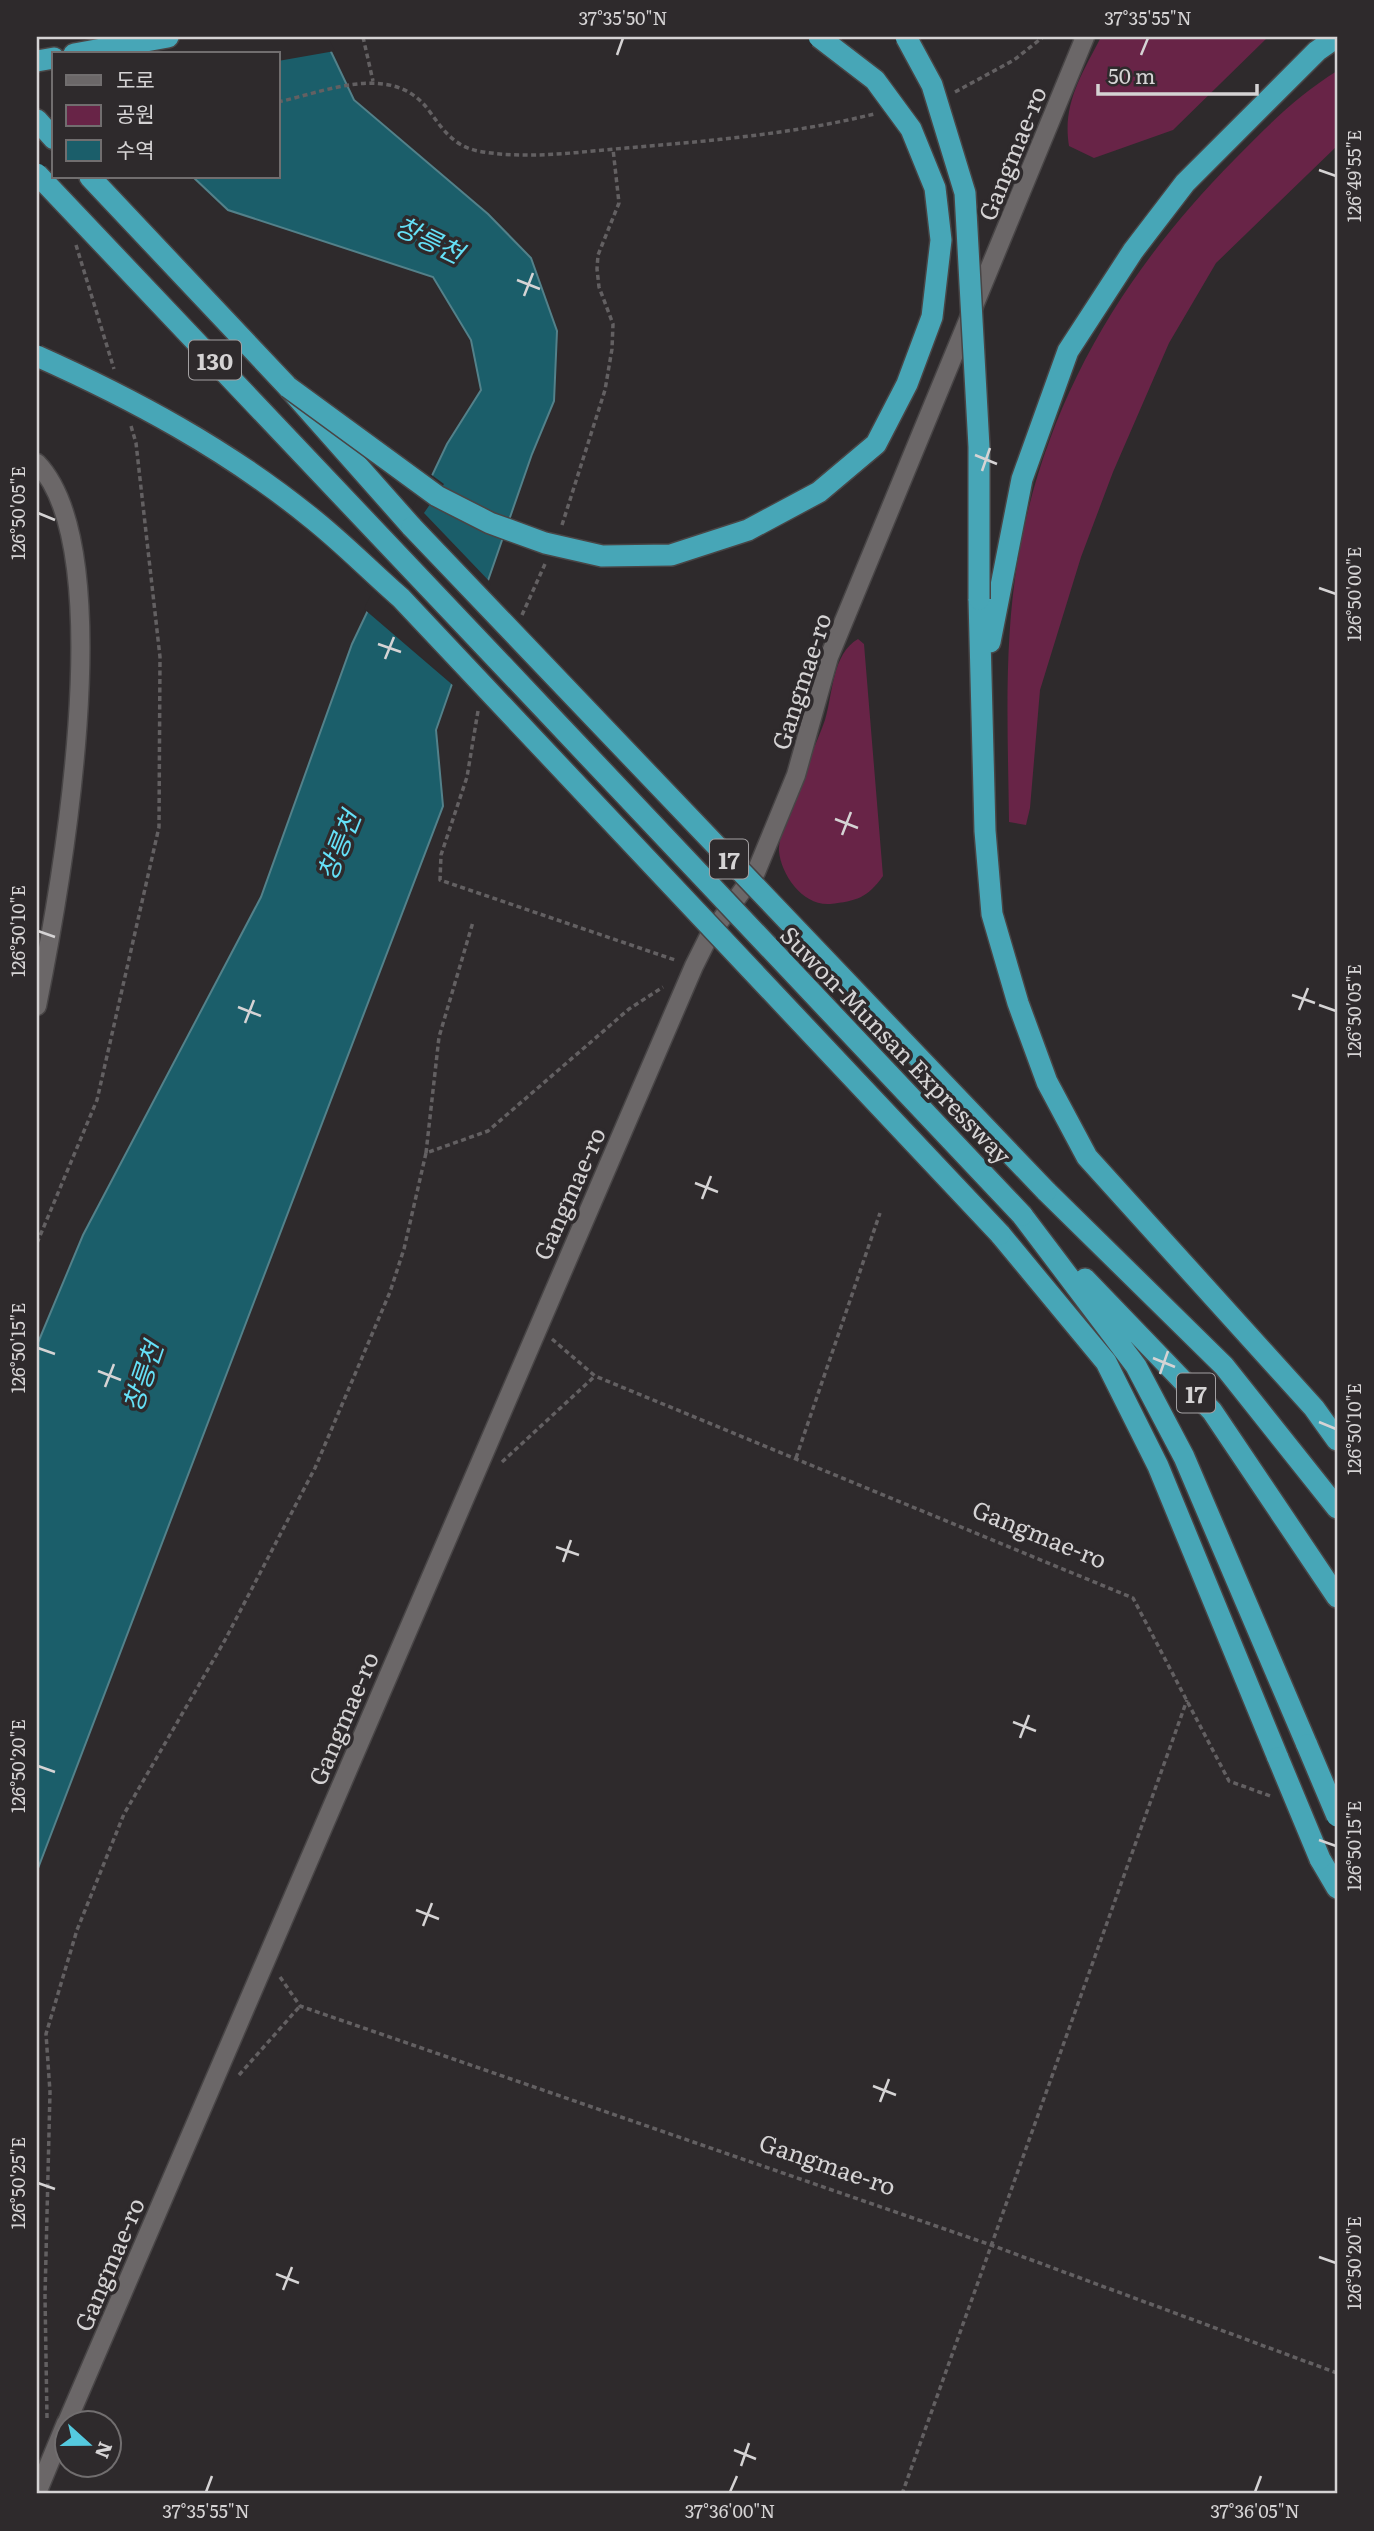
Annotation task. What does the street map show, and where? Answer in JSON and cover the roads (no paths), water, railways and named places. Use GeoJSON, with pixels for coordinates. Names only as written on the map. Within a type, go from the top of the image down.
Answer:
{"type":"FeatureCollection","features":[{"type":"Feature","properties":{"kind":"highway"},"geometry":{"type":"LineString","coordinates":[[85,52],[168,37]]}},
{"type":"Feature","properties":{"kind":"highway"},"geometry":{"type":"LineString","coordinates":[[288,387],[437,496],[490,523],[545,542],[602,556],[671,555],[748,530],[819,492],[876,444],[907,384],[932,317],[940,240],[935,188],[911,130],[875,80],[819,37]]}},
{"type":"Feature","properties":{"kind":"highway"},"geometry":{"type":"LineString","coordinates":[[906,37],[932,85],[965,193],[979,447],[979,599],[985,831],[992,914],[1017,1003],[1047,1082],[1087,1157],[1314,1408],[1337,1440]]}},
{"type":"Feature","properties":{"kind":"highway"},"geometry":{"type":"LineString","coordinates":[[982,696],[998,595],[1022,479],[1068,351],[1133,251],[1185,183],[1317,51],[1337,37]]}},
{"type":"Feature","properties":{"kind":"highway"},"geometry":{"type":"LineString","coordinates":[[37,120],[52,137]]}},
{"type":"Feature","properties":{"kind":"highway","name":"130"},"geometry":{"type":"LineString","coordinates":[[37,174],[393,547]]}},
{"type":"Feature","properties":{"kind":"highway","name":"130"},"geometry":{"type":"LineString","coordinates":[[91,178],[288,387],[412,527]]}},
{"type":"Feature","properties":{"kind":"highway"},"geometry":{"type":"LineString","coordinates":[[37,356],[118,393],[200,439],[309,515],[401,598],[1000,1234],[1106,1362],[1157,1466],[1320,1859],[1337,1888]]}},
{"type":"Feature","properties":{"kind":"highway","name":"Suwon-Munsan Expressway"},"geometry":{"type":"LineString","coordinates":[[412,527],[1046,1191],[1224,1366],[1337,1508]]}},
{"type":"Feature","properties":{"kind":"highway","name":"Suwon-Munsan Expressway"},"geometry":{"type":"LineString","coordinates":[[393,547],[575,744],[1212,1410],[1337,1597]]}},
{"type":"Feature","properties":{"kind":"highway"},"geometry":{"type":"LineString","coordinates":[[1023,1215],[1136,1366],[1184,1457],[1337,1816]]}},
{"type":"Feature","properties":{"kind":"street","name":"Gangmae-ro"},"geometry":{"type":"LineString","coordinates":[[73,2408],[536,1327],[694,967],[709,936],[756,872],[796,775],[829,657],[1085,37]]}},
{"type":"Feature","properties":{"kind":"street"},"geometry":{"type":"LineString","coordinates":[[37,463],[59,500],[70,539],[78,589],[79,711],[58,893],[37,1006]]}},
{"type":"Feature","properties":{"kind":"street","name":"Gangmae-ro"},"geometry":{"type":"LineString","coordinates":[[37,2493],[52,2458]]}},
{"type":"Feature","properties":{"kind":"water","name":"창릉천"},"geometry":{"type":"Polygon","coordinates":[[[324,37],[354,100],[488,214],[531,258],[557,331],[554,401],[532,454],[436,730],[443,806],[37,1871],[37,1345],[83,1235],[261,897],[352,644],[447,444],[481,390],[471,340],[433,277],[228,210],[194,178],[280,178],[280,53],[324,37]]]}}]}
